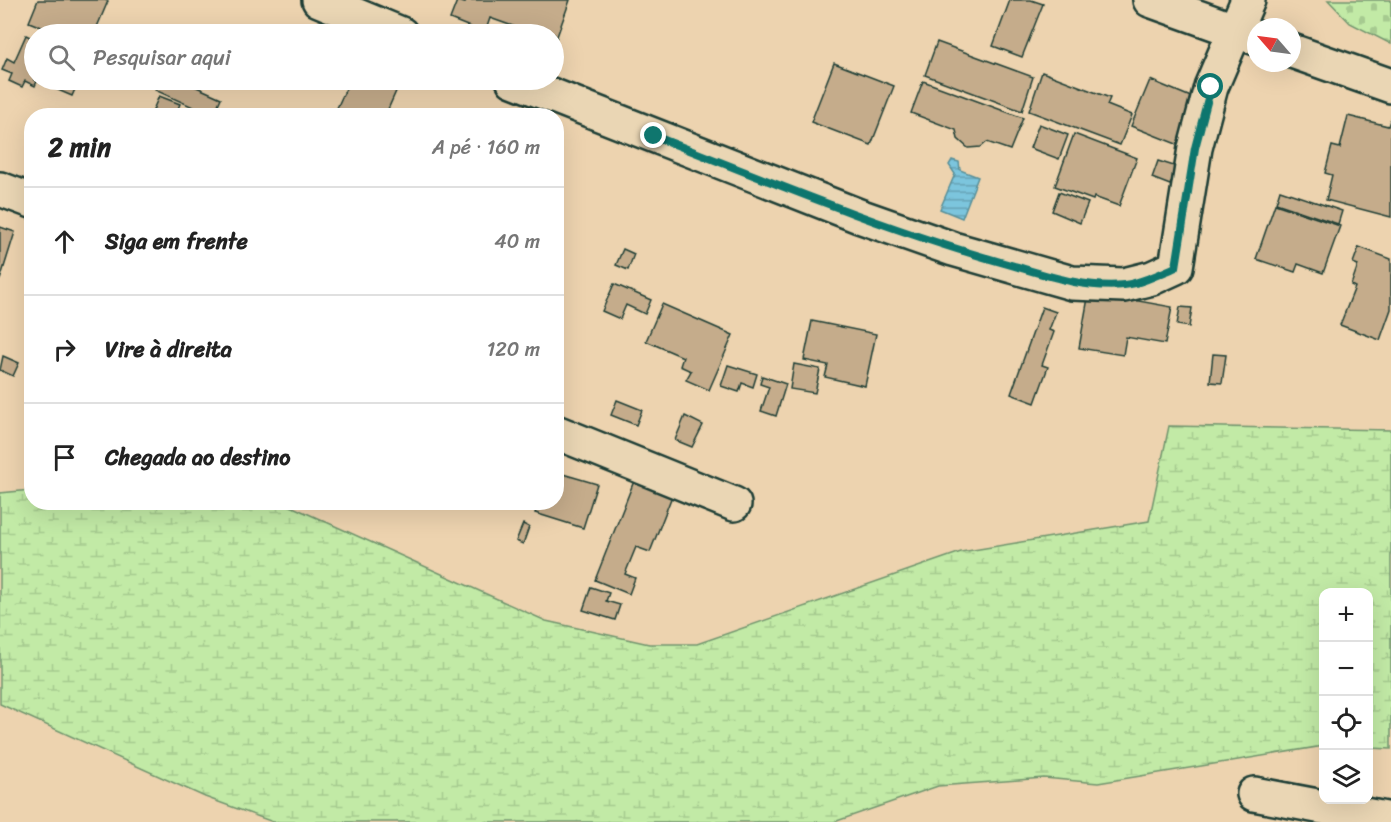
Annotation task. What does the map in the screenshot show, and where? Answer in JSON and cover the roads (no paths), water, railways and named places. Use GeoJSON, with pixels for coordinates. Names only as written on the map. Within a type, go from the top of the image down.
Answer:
{"type":"FeatureCollection","features":[{"type":"Feature","properties":{"kind":"street"},"geometry":{"type":"LineString","coordinates":[[320,0],[377,24]]}},
{"type":"Feature","properties":{"kind":"street"},"geometry":{"type":"LineString","coordinates":[[1150,0],[1245,34]]}},
{"type":"Feature","properties":{"kind":"street"},"geometry":{"type":"LineString","coordinates":[[538,90],[859,216],[953,249],[1072,283],[1124,285],[1152,278],[1176,267],[1195,148],[1211,87],[1245,34],[1248,0]]}},
{"type":"Feature","properties":{"kind":"street"},"geometry":{"type":"LineString","coordinates":[[1301,54],[1391,86]]}},
{"type":"Feature","properties":{"kind":"street"},"geometry":{"type":"LineString","coordinates":[[0,189],[24,198]]}},
{"type":"Feature","properties":{"kind":"street"},"geometry":{"type":"LineString","coordinates":[[564,435],[734,504]]}},
{"type":"Feature","properties":{"kind":"street"},"geometry":{"type":"LineString","coordinates":[[1254,794],[1391,820]]}},
{"type":"Feature","properties":{"kind":"water"},"geometry":{"type":"Polygon","coordinates":[[[952,160],[959,162],[960,170],[978,177],[962,218],[940,209],[955,174],[949,165],[952,160]]]}}]}
